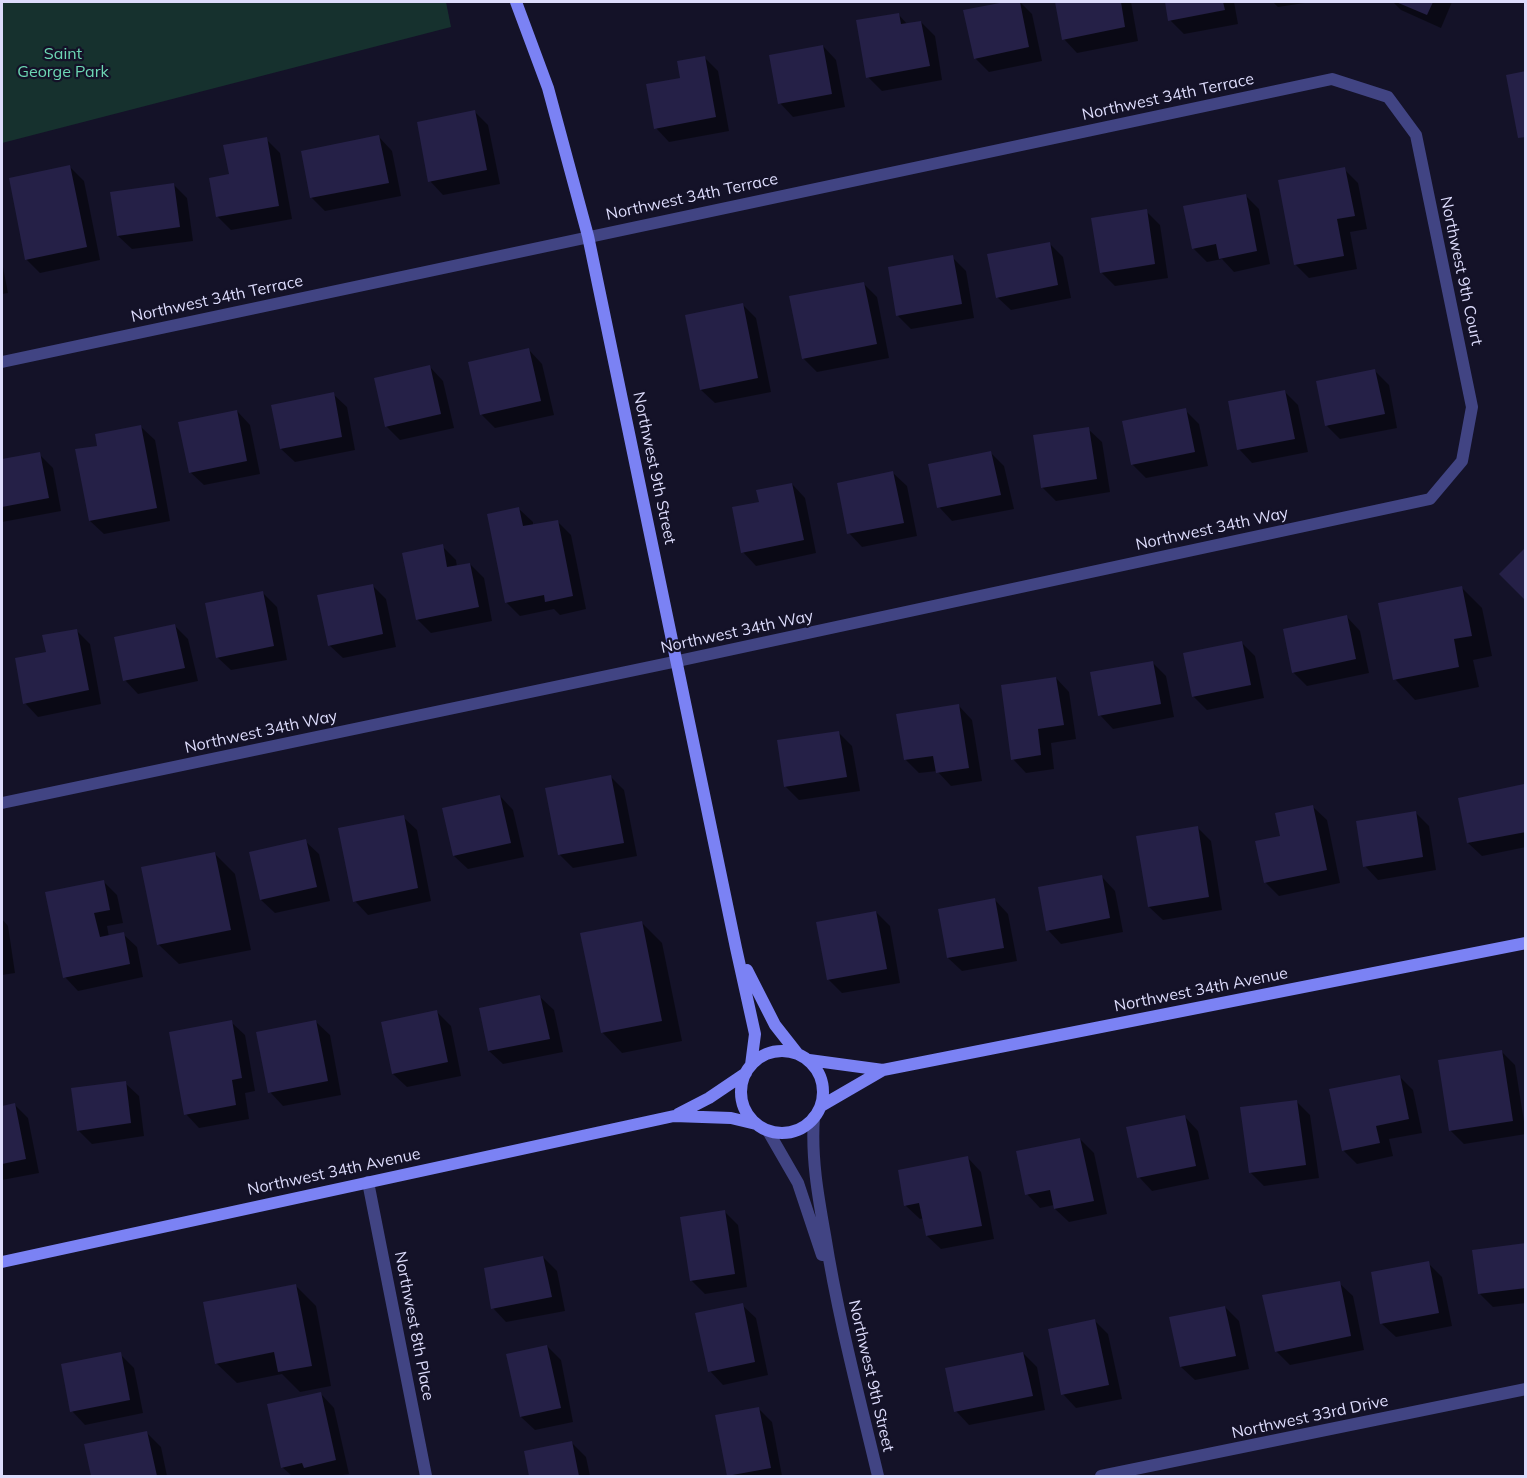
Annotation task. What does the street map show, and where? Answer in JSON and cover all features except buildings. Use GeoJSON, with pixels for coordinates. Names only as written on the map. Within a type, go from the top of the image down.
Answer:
{"type":"FeatureCollection","features":[{"type":"Feature","properties":{"kind":"street","name":"Northwest 9th Street"},"geometry":{"type":"LineString","coordinates":[[516,2],[548,88],[588,236],[755,1034],[748,1069]]}},
{"type":"Feature","properties":{"kind":"street","name":"Northwest 34th Terrace"},"geometry":{"type":"LineString","coordinates":[[2,362],[1332,79],[1388,97]]}},
{"type":"Feature","properties":{"kind":"street","name":"Northwest 9th Court"},"geometry":{"type":"LineString","coordinates":[[1388,97],[1416,135],[1472,406],[1462,460]]}},
{"type":"Feature","properties":{"kind":"street","name":"Northwest 34th Way"},"geometry":{"type":"LineString","coordinates":[[2,803],[678,662],[1430,499],[1462,460]]}},
{"type":"Feature","properties":{"kind":"street","name":"Northwest 34th Avenue"},"geometry":{"type":"LineString","coordinates":[[809,1060],[884,1070],[1526,943]]}},
{"type":"Feature","properties":{"kind":"street","name":"Northwest 9th Street"},"geometry":{"type":"LineString","coordinates":[[736,948],[776,1025],[797,1053]]}},
{"type":"Feature","properties":{"kind":"street"},"geometry":{"type":"LineString","coordinates":[[772,1052],[797,1053],[809,1060],[817,1070],[822,1082],[823,1094],[818,1112],[806,1126],[794,1132],[768,1131],[756,1124],[747,1113],[742,1101],[741,1088],[748,1069],[760,1057],[772,1052]]}},
{"type":"Feature","properties":{"kind":"street","name":"Northwest 34th Avenue"},"geometry":{"type":"LineString","coordinates":[[674,1116],[709,1098],[748,1069]]}},
{"type":"Feature","properties":{"kind":"street","name":"Northwest 34th Avenue"},"geometry":{"type":"LineString","coordinates":[[818,1112],[884,1070]]}},
{"type":"Feature","properties":{"kind":"street","name":"Northwest 9th Street"},"geometry":{"type":"LineString","coordinates":[[818,1112],[812,1140],[818,1196],[833,1284],[878,1476]]}},
{"type":"Feature","properties":{"kind":"street","name":"Northwest 34th Avenue"},"geometry":{"type":"LineString","coordinates":[[2,1262],[674,1116],[731,1118],[756,1124]]}},
{"type":"Feature","properties":{"kind":"street","name":"Northwest 9th Street"},"geometry":{"type":"LineString","coordinates":[[768,1131],[798,1183],[833,1284]]}},
{"type":"Feature","properties":{"kind":"street","name":"Northwest 8th Place"},"geometry":{"type":"LineString","coordinates":[[368,1182],[426,1476]]}},
{"type":"Feature","properties":{"kind":"street","name":"Northwest 33rd Drive"},"geometry":{"type":"LineString","coordinates":[[1101,1476],[1526,1389]]}},
{"type":"Feature","properties":{"kind":"green space","name":"Saint George Park"},"geometry":{"type":"Polygon","coordinates":[[[2,2],[446,2],[451,27],[2,143],[2,2]]]}}]}
